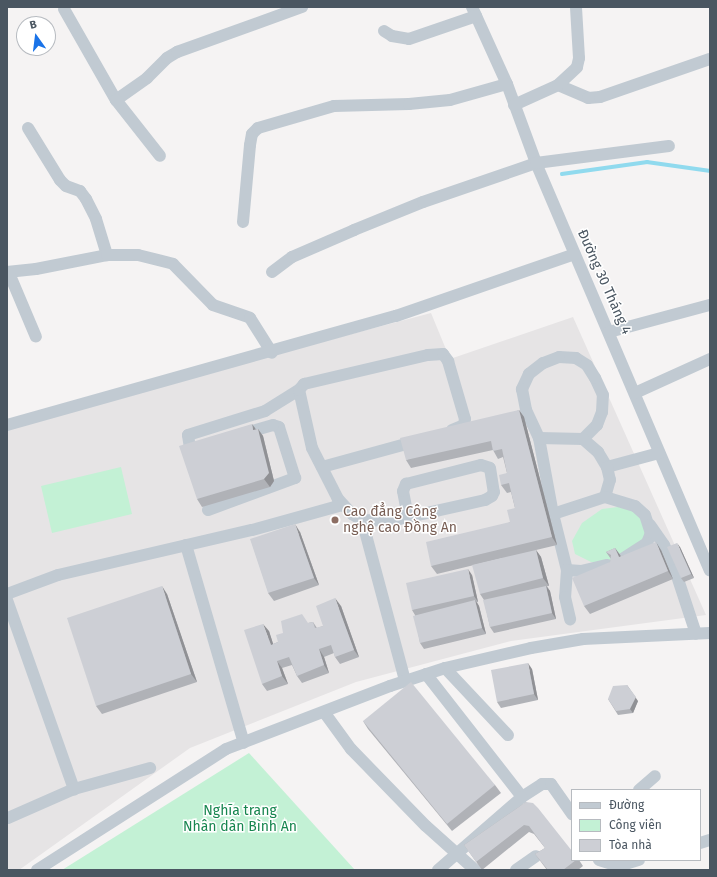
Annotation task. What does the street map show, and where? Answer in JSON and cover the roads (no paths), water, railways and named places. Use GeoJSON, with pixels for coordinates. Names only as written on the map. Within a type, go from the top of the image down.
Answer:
{"type":"FeatureCollection","features":[{"type":"Feature","properties":{"kind":"street"},"geometry":{"type":"LineString","coordinates":[[116,100],[151,76],[166,58],[177,52],[302,7]]}},
{"type":"Feature","properties":{"kind":"street"},"geometry":{"type":"LineString","coordinates":[[514,104],[558,85],[573,74],[579,58],[576,7]]}},
{"type":"Feature","properties":{"kind":"street"},"geometry":{"type":"LineString","coordinates":[[64,9],[116,100],[160,156]]}},
{"type":"Feature","properties":{"kind":"street"},"geometry":{"type":"LineString","coordinates":[[384,31],[392,36],[409,39],[474,12]]}},
{"type":"Feature","properties":{"kind":"street","name":"Đường 30 Tháng 4"},"geometry":{"type":"LineString","coordinates":[[474,12],[507,84],[536,163],[610,332],[659,453],[707,552],[710,570]]}},
{"type":"Feature","properties":{"kind":"street"},"geometry":{"type":"LineString","coordinates":[[558,85],[588,98],[600,97],[710,59]]}},
{"type":"Feature","properties":{"kind":"street"},"geometry":{"type":"LineString","coordinates":[[243,222],[250,145],[252,134],[258,128],[334,106],[409,104],[450,100],[507,84]]}},
{"type":"Feature","properties":{"kind":"street"},"geometry":{"type":"LineString","coordinates":[[28,128],[60,180],[66,186],[80,191],[86,199],[96,218],[106,255]]}},
{"type":"Feature","properties":{"kind":"street"},"geometry":{"type":"LineString","coordinates":[[272,272],[292,257],[368,224],[424,202],[536,163],[669,146]]}},
{"type":"Feature","properties":{"kind":"street"},"geometry":{"type":"LineString","coordinates":[[7,425],[272,353],[396,316],[476,286],[575,254]]}},
{"type":"Feature","properties":{"kind":"street"},"geometry":{"type":"LineString","coordinates":[[36,337],[8,272],[106,255],[138,255],[173,264],[214,305],[250,318],[272,353]]}},
{"type":"Feature","properties":{"kind":"street"},"geometry":{"type":"LineString","coordinates":[[610,332],[710,304]]}},
{"type":"Feature","properties":{"kind":"street"},"geometry":{"type":"LineString","coordinates":[[211,443],[192,448],[187,438],[192,433],[264,411],[299,390],[304,384],[428,355],[443,354],[465,419],[460,428],[442,434]]}},
{"type":"Feature","properties":{"kind":"street"},"geometry":{"type":"LineString","coordinates":[[570,619],[565,597],[567,570],[553,514],[539,438],[526,410],[522,388],[529,374],[543,363],[559,357],[576,358],[587,365],[602,395],[602,412],[597,425],[583,439]]}},
{"type":"Feature","properties":{"kind":"street"},"geometry":{"type":"LineString","coordinates":[[635,393],[710,359]]}},
{"type":"Feature","properties":{"kind":"street"},"geometry":{"type":"LineString","coordinates":[[299,390],[312,448],[342,505],[362,520],[391,521],[408,517],[492,496],[494,484],[490,468],[482,465],[406,484],[403,492],[408,517]]}},
{"type":"Feature","properties":{"kind":"street"},"geometry":{"type":"LineString","coordinates":[[208,510],[294,478],[279,427],[276,425],[263,426],[226,438]]}},
{"type":"Feature","properties":{"kind":"street"},"geometry":{"type":"LineString","coordinates":[[322,467],[429,438]]}},
{"type":"Feature","properties":{"kind":"street"},"geometry":{"type":"LineString","coordinates":[[539,438],[583,439],[598,452],[607,467],[610,480],[605,497]]}},
{"type":"Feature","properties":{"kind":"street"},"geometry":{"type":"LineString","coordinates":[[607,467],[659,453]]}},
{"type":"Feature","properties":{"kind":"street"},"geometry":{"type":"LineString","coordinates":[[553,514],[605,497],[635,506],[645,515],[649,524],[651,533],[647,543],[620,560],[594,570],[567,570]]}},
{"type":"Feature","properties":{"kind":"street"},"geometry":{"type":"LineString","coordinates":[[7,594],[58,575],[186,545],[342,505]]}},
{"type":"Feature","properties":{"kind":"street"},"geometry":{"type":"LineString","coordinates":[[362,520],[405,681]]}},
{"type":"Feature","properties":{"kind":"street"},"geometry":{"type":"LineString","coordinates":[[649,524],[664,545],[675,570],[696,634]]}},
{"type":"Feature","properties":{"kind":"street"},"geometry":{"type":"LineString","coordinates":[[186,545],[244,743]]}},
{"type":"Feature","properties":{"kind":"street"},"geometry":{"type":"LineString","coordinates":[[7,600],[74,789]]}},
{"type":"Feature","properties":{"kind":"street"},"geometry":{"type":"LineString","coordinates":[[37,870],[226,749],[405,681],[445,668],[531,648],[583,639],[696,634],[710,632]]}},
{"type":"Feature","properties":{"kind":"street"},"geometry":{"type":"LineString","coordinates":[[445,668],[508,735]]}},
{"type":"Feature","properties":{"kind":"street"},"geometry":{"type":"LineString","coordinates":[[426,674],[522,796]]}},
{"type":"Feature","properties":{"kind":"street"},"geometry":{"type":"LineString","coordinates":[[324,712],[351,748],[426,826],[475,870]]}},
{"type":"Feature","properties":{"kind":"street"},"geometry":{"type":"LineString","coordinates":[[8,818],[74,789],[150,768]]}},
{"type":"Feature","properties":{"kind":"street"},"geometry":{"type":"LineString","coordinates":[[640,789],[655,776]]}},
{"type":"Feature","properties":{"kind":"street"},"geometry":{"type":"LineString","coordinates":[[438,870],[522,796],[542,784],[551,784],[571,813]]}},
{"type":"Feature","properties":{"kind":"street"},"geometry":{"type":"LineString","coordinates":[[516,870],[536,856]]}},
{"type":"Feature","properties":{"kind":"street"},"geometry":{"type":"LineString","coordinates":[[602,861],[619,866],[636,861]]}},
{"type":"Feature","properties":{"kind":"waterway"},"geometry":{"type":"LineString","coordinates":[[562,174],[647,162],[710,171]]}},
{"type":"Feature","properties":{"kind":"place","name":"Cao đẳng Công nghệ cao Đồng An"},"geometry":{"type":"Point","coordinates":[335,520]}},
{"type":"Feature","properties":{"kind":"park label","name":"Nghĩa trang Nhân dân Bình An"},"geometry":{"type":"Point","coordinates":[240,820]}}]}
